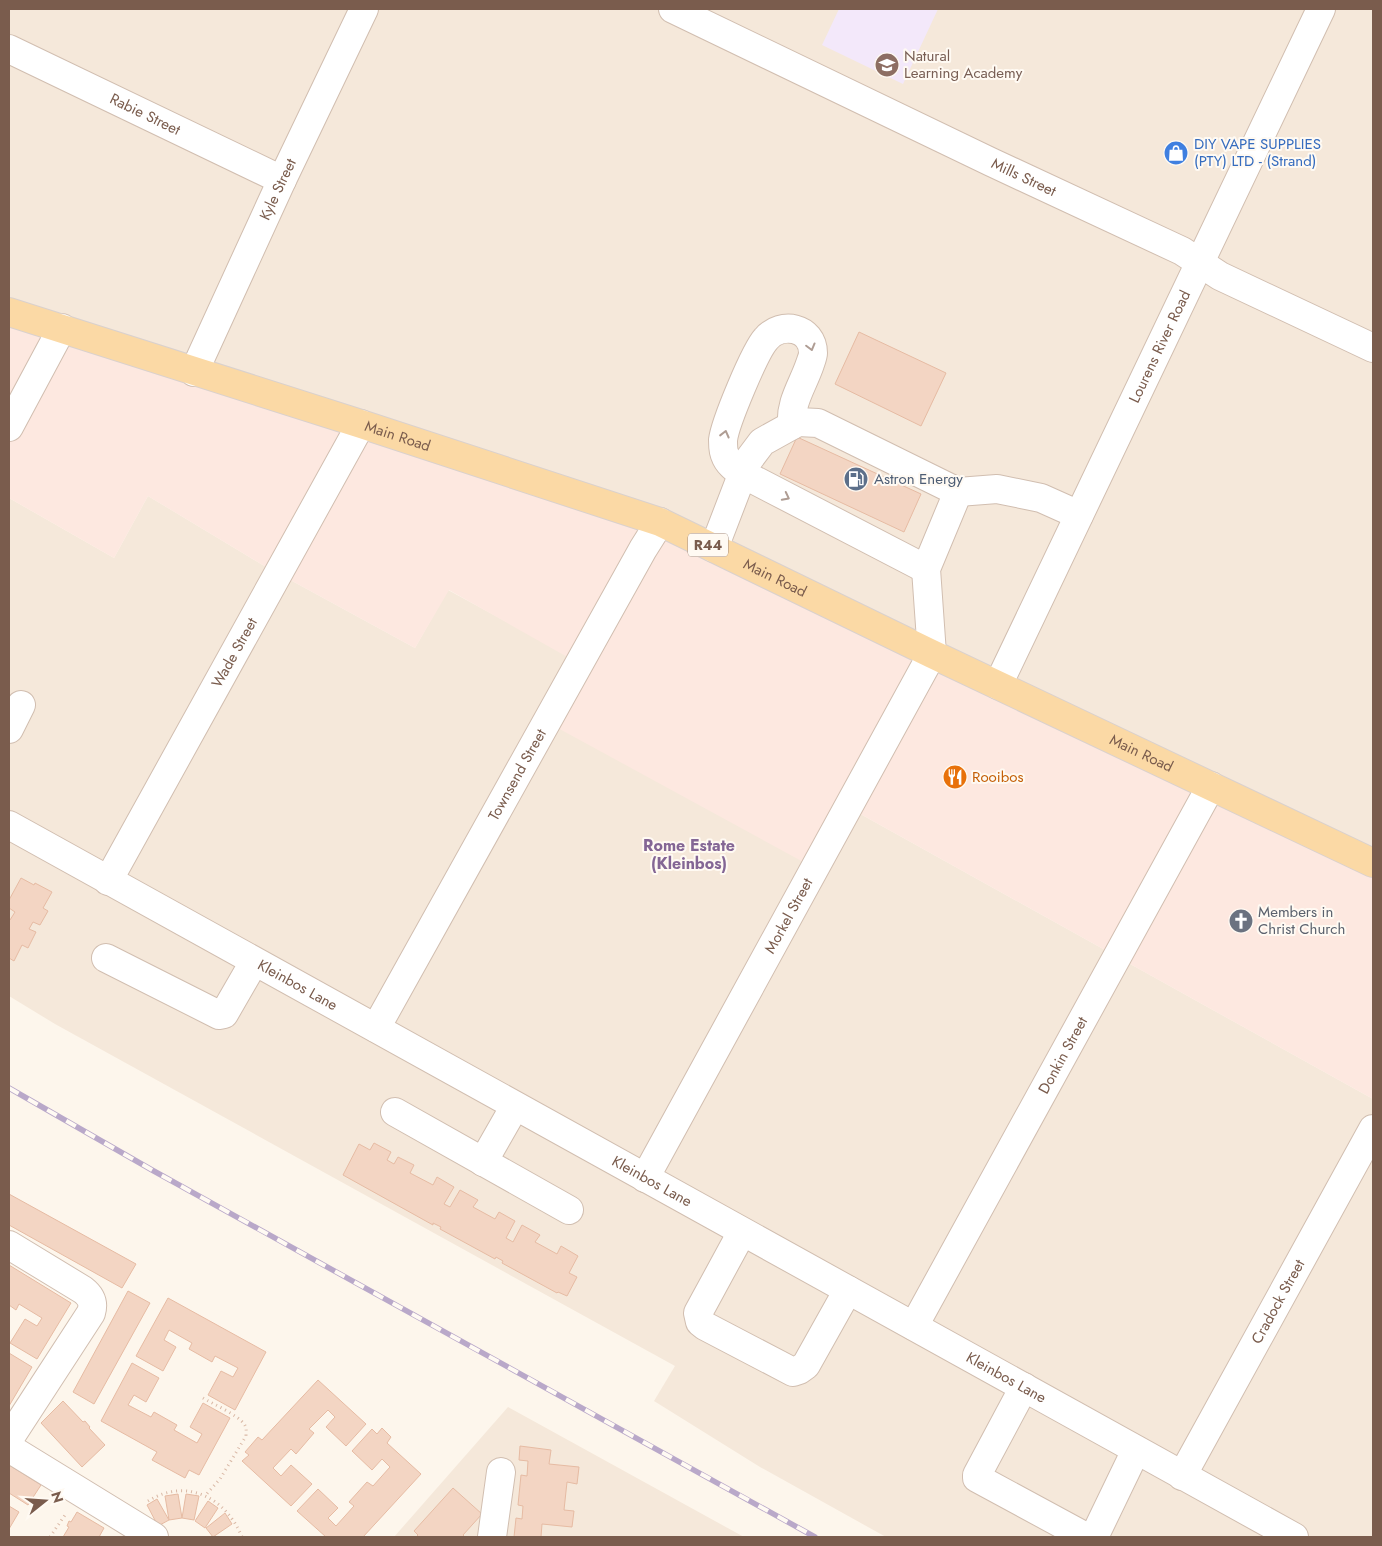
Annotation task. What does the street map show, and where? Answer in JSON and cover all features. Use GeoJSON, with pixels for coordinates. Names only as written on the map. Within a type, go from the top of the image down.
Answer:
{"type":"FeatureCollection","features":[{"type":"Feature","properties":{"kind":"main road","name":"Main Road"},"geometry":{"type":"LineString","coordinates":[[9,312],[362,424],[660,522],[932,654],[1373,863]]}},
{"type":"Feature","properties":{"kind":"street","name":"Kyle Street"},"geometry":{"type":"LineString","coordinates":[[194,372],[282,180],[364,9]]}},
{"type":"Feature","properties":{"kind":"street","name":"Mills Street"},"geometry":{"type":"LineString","coordinates":[[673,9],[991,162],[1182,251],[1220,276],[1373,348]]}},
{"type":"Feature","properties":{"kind":"street","name":"Lourens River Road"},"geometry":{"type":"LineString","coordinates":[[998,685],[1321,9]]}},
{"type":"Feature","properties":{"kind":"street","name":"Rabie Street"},"geometry":{"type":"LineString","coordinates":[[9,49],[282,180]]}},
{"type":"Feature","properties":{"kind":"street"},"geometry":{"type":"LineString","coordinates":[[792,425],[794,401],[814,353],[810,341],[801,331],[789,327],[774,332],[756,352],[727,425],[723,441],[724,455],[732,467],[743,474],[926,568]]}},
{"type":"Feature","properties":{"kind":"street"},"geometry":{"type":"LineString","coordinates":[[9,427],[62,328]]}},
{"type":"Feature","properties":{"kind":"street"},"geometry":{"type":"LineString","coordinates":[[714,548],[747,462],[762,442],[798,422],[818,423],[958,492],[997,489],[1040,498],[1079,515]]}},
{"type":"Feature","properties":{"kind":"street","name":"Wade Street"},"geometry":{"type":"LineString","coordinates":[[108,881],[362,424]]}},
{"type":"Feature","properties":{"kind":"street"},"geometry":{"type":"LineString","coordinates":[[932,654],[926,568],[958,492]]}},
{"type":"Feature","properties":{"kind":"street","name":"Townsend Street"},"geometry":{"type":"LineString","coordinates":[[376,1028],[643,549],[660,522]]}},
{"type":"Feature","properties":{"kind":"street","name":"Morkel Street"},"geometry":{"type":"LineString","coordinates":[[644,1178],[932,654]]}},
{"type":"Feature","properties":{"kind":"street"},"geometry":{"type":"LineString","coordinates":[[9,729],[21,705]]}},
{"type":"Feature","properties":{"kind":"street","name":"Donkin Street"},"geometry":{"type":"LineString","coordinates":[[914,1326],[1211,786]]}},
{"type":"Feature","properties":{"kind":"street","name":"Kleinbos Lane"},"geometry":{"type":"LineString","coordinates":[[9,826],[1294,1537]]}},
{"type":"Feature","properties":{"kind":"street"},"geometry":{"type":"LineString","coordinates":[[106,958],[219,1015],[224,1014],[254,962]]}},
{"type":"Feature","properties":{"kind":"street"},"geometry":{"type":"LineString","coordinates":[[483,1162],[515,1106]]}},
{"type":"Feature","properties":{"kind":"street"},"geometry":{"type":"LineString","coordinates":[[395,1112],[569,1210]]}},
{"type":"Feature","properties":{"kind":"street","name":"Cradock Street"},"geometry":{"type":"LineString","coordinates":[[1182,1476],[1373,1129]]}},
{"type":"Feature","properties":{"kind":"street"},"geometry":{"type":"LineString","coordinates":[[742,1232],[698,1313],[700,1322],[705,1326],[793,1372],[806,1365],[848,1290]]}},
{"type":"Feature","properties":{"kind":"street"},"geometry":{"type":"LineString","coordinates":[[9,1245],[84,1290],[92,1299],[93,1306],[91,1313],[9,1439]]}},
{"type":"Feature","properties":{"kind":"street"},"geometry":{"type":"LineString","coordinates":[[1024,1387],[977,1478],[1086,1537]]}},
{"type":"Feature","properties":{"kind":"street"},"geometry":{"type":"LineString","coordinates":[[9,1448],[154,1537]]}},
{"type":"Feature","properties":{"kind":"street"},"geometry":{"type":"LineString","coordinates":[[1091,1537],[1096,1533],[1136,1450]]}},
{"type":"Feature","properties":{"kind":"street"},"geometry":{"type":"LineString","coordinates":[[492,1537],[501,1472]]}},
{"type":"Feature","properties":{"kind":"path"},"geometry":{"type":"LineString","coordinates":[[203,1398],[243,1422],[246,1430],[246,1436],[228,1467],[205,1496]]}},
{"type":"Feature","properties":{"kind":"path"},"geometry":{"type":"LineString","coordinates":[[130,1523],[142,1505],[155,1497],[170,1492],[185,1491],[205,1496],[215,1501],[227,1511],[236,1523],[242,1537]]}},
{"type":"Feature","properties":{"kind":"shaded area"},"geometry":{"type":"Polygon","coordinates":[[[9,9],[1373,9],[1373,865],[9,315],[9,9]]]}},
{"type":"Feature","properties":{"kind":"shaded area","name":"Natural Learning Academy"},"geometry":{"type":"Polygon","coordinates":[[[839,9],[938,9],[903,84],[822,45],[839,9]]]}},
{"type":"Feature","properties":{"kind":"shaded area"},"geometry":{"type":"Polygon","coordinates":[[[9,315],[660,523],[1373,865],[1373,1099],[846,806],[807,864],[545,721],[578,663],[449,590],[415,648],[261,564],[148,496],[114,558],[9,498],[9,315]]]}},
{"type":"Feature","properties":{"kind":"shaded area"},"geometry":{"type":"Polygon","coordinates":[[[148,496],[261,564],[415,648],[448,590],[846,806],[1373,1099],[1373,1537],[886,1537],[760,1467],[654,1401],[675,1366],[55,1024],[9,996],[9,498],[114,558],[148,496]]]}},
{"type":"Feature","properties":{"kind":"shaded area"},"geometry":{"type":"Polygon","coordinates":[[[508,1407],[744,1537],[394,1537],[508,1407]]]}},
{"type":"Feature","properties":{"kind":"building"},"geometry":{"type":"Polygon","coordinates":[[[859,332],[946,373],[921,426],[835,384],[859,332]]]}},
{"type":"Feature","properties":{"kind":"building"},"geometry":{"type":"Polygon","coordinates":[[[797,437],[921,494],[904,532],[780,474],[797,437]]]}},
{"type":"Feature","properties":{"kind":"building"},"geometry":{"type":"Polygon","coordinates":[[[21,878],[52,892],[43,908],[48,911],[40,925],[33,922],[29,929],[36,932],[28,948],[22,945],[14,961],[9,958],[9,919],[15,912],[9,908],[9,900],[21,878]]]}},
{"type":"Feature","properties":{"kind":"building"},"geometry":{"type":"Polygon","coordinates":[[[374,1143],[391,1152],[387,1160],[394,1164],[398,1157],[414,1165],[410,1173],[433,1185],[437,1177],[454,1187],[444,1204],[450,1207],[460,1190],[478,1200],[473,1207],[495,1219],[499,1212],[515,1221],[506,1238],[513,1242],[522,1225],[540,1235],[535,1242],[557,1254],[561,1246],[578,1256],[569,1273],[577,1277],[567,1296],[557,1293],[502,1263],[503,1261],[496,1257],[495,1259],[440,1229],[441,1227],[433,1223],[433,1225],[343,1175],[359,1144],[370,1150],[374,1143]]]}},
{"type":"Feature","properties":{"kind":"building"},"geometry":{"type":"Polygon","coordinates":[[[9,1194],[136,1264],[122,1288],[9,1225],[9,1194]]]}},
{"type":"Feature","properties":{"kind":"building"},"geometry":{"type":"Polygon","coordinates":[[[9,1265],[71,1303],[37,1359],[10,1343],[25,1319],[37,1326],[42,1318],[19,1304],[16,1310],[9,1305],[9,1265]]]}},
{"type":"Feature","properties":{"kind":"building"},"geometry":{"type":"Polygon","coordinates":[[[128,1291],[150,1303],[94,1404],[73,1392],[128,1291]]]}},
{"type":"Feature","properties":{"kind":"building"},"geometry":{"type":"Polygon","coordinates":[[[168,1298],[266,1352],[235,1410],[208,1395],[221,1371],[233,1377],[238,1368],[215,1356],[212,1362],[189,1349],[192,1343],[169,1330],[164,1340],[176,1347],[163,1371],[136,1356],[168,1298]]]}},
{"type":"Feature","properties":{"kind":"building"},"geometry":{"type":"Polygon","coordinates":[[[9,1353],[32,1367],[9,1406],[9,1353]]]}},
{"type":"Feature","properties":{"kind":"building"},"geometry":{"type":"Polygon","coordinates":[[[132,1363],[159,1378],[146,1402],[134,1395],[128,1405],[151,1417],[154,1412],[177,1425],[174,1430],[197,1443],[202,1434],[190,1427],[203,1403],[230,1418],[199,1475],[189,1470],[185,1478],[152,1460],[157,1452],[101,1421],[132,1363]]]}},
{"type":"Feature","properties":{"kind":"building"},"geometry":{"type":"Polygon","coordinates":[[[318,1380],[366,1424],[346,1446],[326,1427],[335,1417],[328,1410],[309,1429],[314,1433],[296,1454],[291,1449],[273,1468],[281,1476],[291,1465],[312,1484],[291,1506],[242,1461],[249,1455],[245,1452],[258,1437],[262,1440],[318,1380]]]}},
{"type":"Feature","properties":{"kind":"building"},"geometry":{"type":"Polygon","coordinates":[[[63,1401],[83,1422],[85,1421],[105,1445],[82,1467],[41,1423],[63,1401]]]}},
{"type":"Feature","properties":{"kind":"building"},"geometry":{"type":"Polygon","coordinates":[[[382,1428],[391,1437],[387,1443],[421,1474],[363,1537],[326,1537],[297,1511],[318,1489],[338,1508],[328,1518],[336,1526],[354,1506],[349,1502],[367,1482],[373,1486],[390,1467],[382,1459],[372,1470],[352,1451],[372,1429],[377,1434],[382,1428]]]}},
{"type":"Feature","properties":{"kind":"building"},"geometry":{"type":"Polygon","coordinates":[[[520,1446],[551,1450],[549,1464],[579,1467],[577,1484],[567,1482],[564,1510],[574,1511],[572,1527],[542,1524],[541,1537],[514,1537],[516,1518],[522,1519],[523,1506],[518,1505],[521,1475],[527,1476],[528,1461],[519,1460],[520,1446]]]}},
{"type":"Feature","properties":{"kind":"building"},"geometry":{"type":"Polygon","coordinates":[[[9,1465],[41,1485],[28,1505],[9,1493],[9,1465]]]}},
{"type":"Feature","properties":{"kind":"building"},"geometry":{"type":"Polygon","coordinates":[[[453,1488],[482,1514],[463,1535],[465,1537],[416,1537],[418,1535],[414,1531],[453,1488]]]}},
{"type":"Feature","properties":{"kind":"building"},"geometry":{"type":"Polygon","coordinates":[[[178,1494],[182,1518],[169,1520],[165,1496],[178,1494]]]}},
{"type":"Feature","properties":{"kind":"building"},"geometry":{"type":"Polygon","coordinates":[[[186,1494],[199,1496],[194,1520],[182,1518],[186,1494]]]}},
{"type":"Feature","properties":{"kind":"building"},"geometry":{"type":"Polygon","coordinates":[[[157,1499],[169,1520],[158,1526],[147,1505],[157,1499]]]}},
{"type":"Feature","properties":{"kind":"building"},"geometry":{"type":"Polygon","coordinates":[[[208,1501],[218,1508],[205,1528],[195,1521],[208,1501]]]}},
{"type":"Feature","properties":{"kind":"building"},"geometry":{"type":"Polygon","coordinates":[[[9,1506],[19,1512],[9,1529],[9,1506]]]}},
{"type":"Feature","properties":{"kind":"building"},"geometry":{"type":"Polygon","coordinates":[[[77,1512],[104,1528],[99,1537],[63,1537],[69,1527],[67,1526],[69,1521],[71,1522],[77,1512]]]}},
{"type":"Feature","properties":{"kind":"building"},"geometry":{"type":"Polygon","coordinates":[[[225,1513],[232,1524],[213,1537],[206,1528],[225,1513]]]}},
{"type":"Feature","properties":{"kind":"railway"},"geometry":{"type":"LineString","coordinates":[[9,1088],[152,1170],[815,1537]]}},
{"type":"Feature","properties":{"kind":"place","name":"Natural Learning Academy"},"geometry":{"type":"Point","coordinates":[887,65]}},
{"type":"Feature","properties":{"kind":"place","name":"DIY VAPE SUPPLIES (PTY) LTD - (Strand)"},"geometry":{"type":"Point","coordinates":[1176,153]}},
{"type":"Feature","properties":{"kind":"place","name":"Astron Energy"},"geometry":{"type":"Point","coordinates":[856,479]}},
{"type":"Feature","properties":{"kind":"place","name":"Rooibos"},"geometry":{"type":"Point","coordinates":[955,777]}},
{"type":"Feature","properties":{"kind":"place","name":"Members in Christ Church"},"geometry":{"type":"Point","coordinates":[1241,921]}},
{"type":"Feature","properties":{"kind":"district","name":"Rome Estate (Kleinbos)"},"geometry":{"type":"Point","coordinates":[689,854]}}]}
